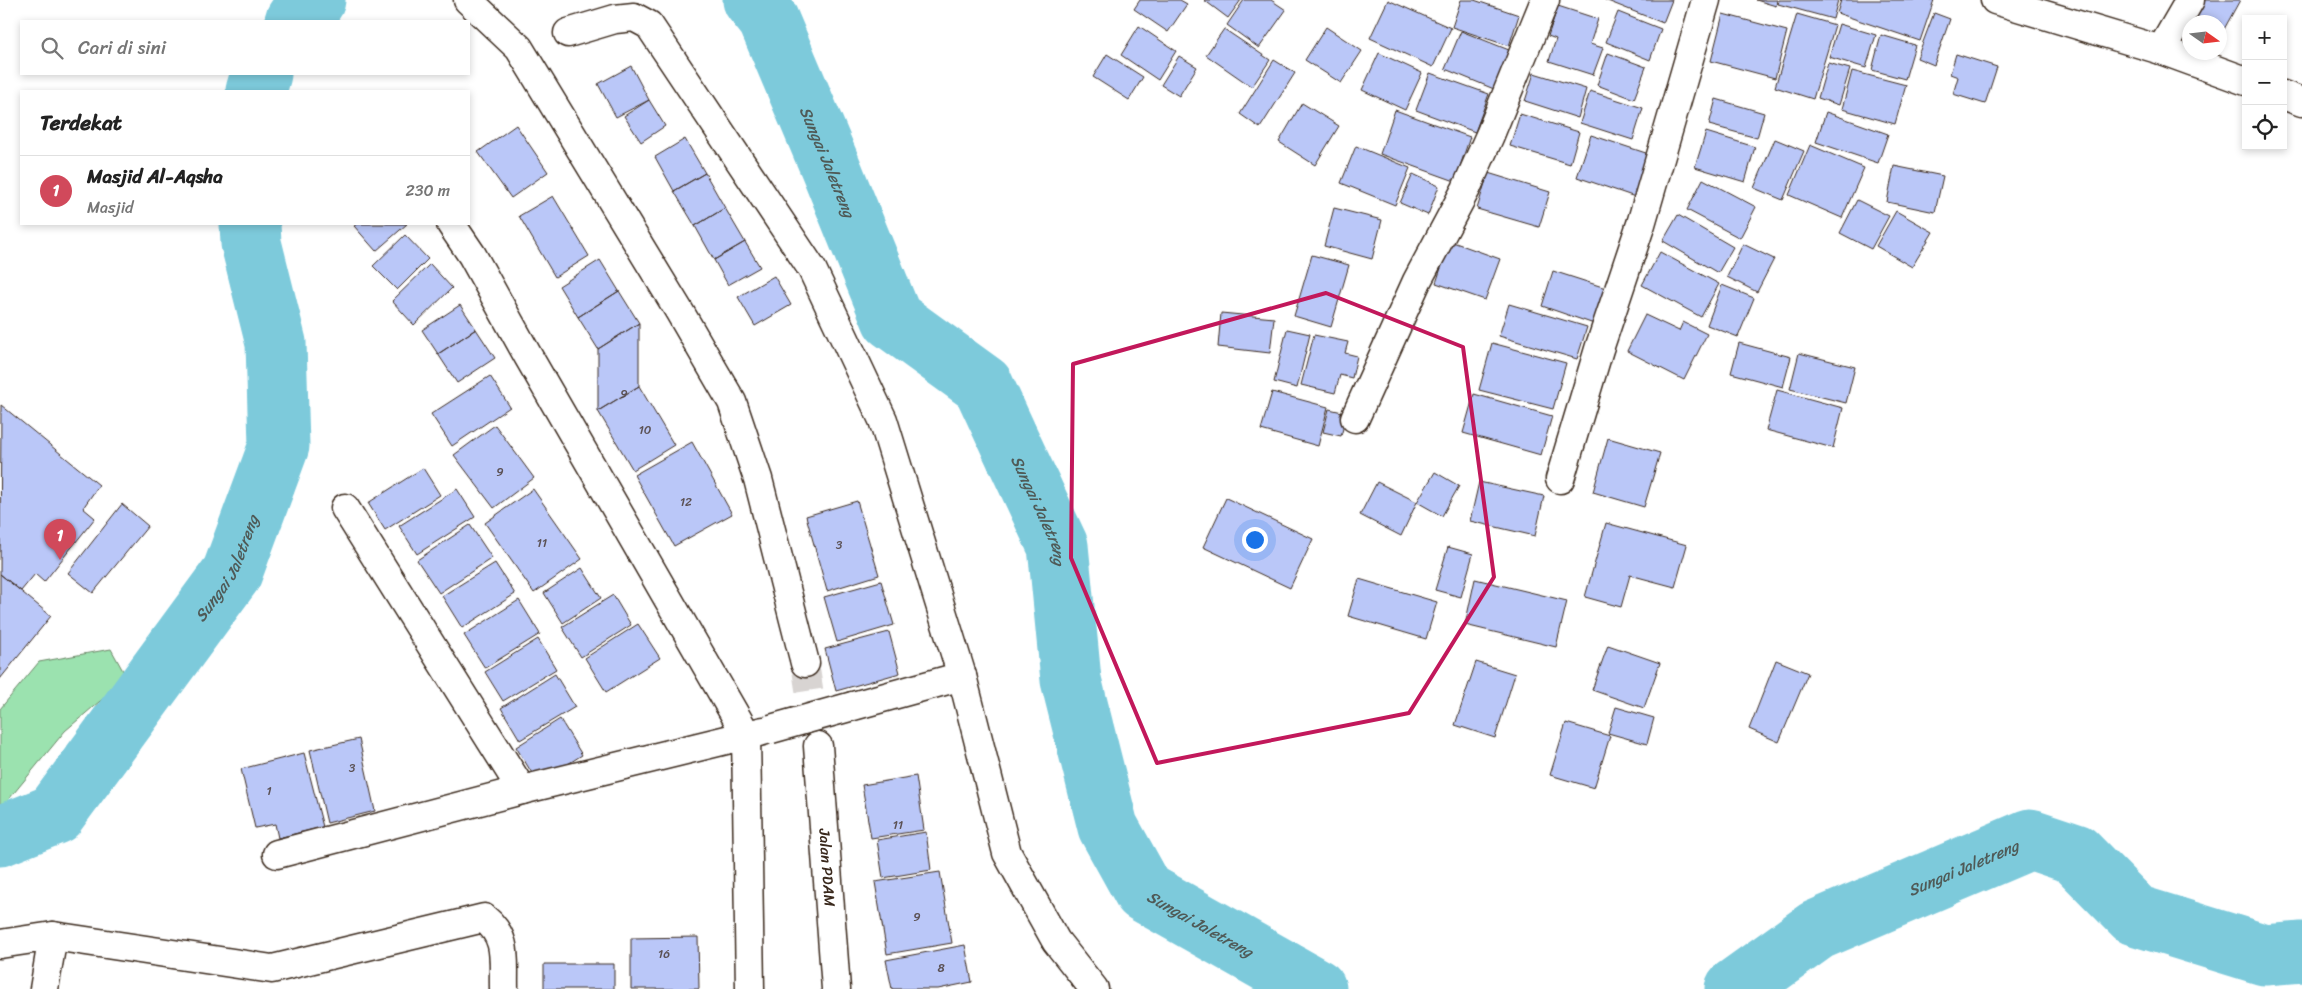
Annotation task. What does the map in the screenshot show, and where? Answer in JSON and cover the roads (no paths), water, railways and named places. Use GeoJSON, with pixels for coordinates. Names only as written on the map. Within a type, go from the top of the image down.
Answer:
{"type":"FeatureCollection","features":[{"type":"Feature","properties":{"kind":"street"},"geometry":{"type":"LineString","coordinates":[[1355,418],[1417,281],[1466,189],[1545,0]]}},
{"type":"Feature","properties":{"kind":"street"},"geometry":{"type":"LineString","coordinates":[[1560,479],[1599,349],[1641,224],[1706,0]]}},
{"type":"Feature","properties":{"kind":"street"},"geometry":{"type":"LineString","coordinates":[[1995,0],[2161,50],[2242,80]]}},
{"type":"Feature","properties":{"kind":"street"},"geometry":{"type":"LineString","coordinates":[[2161,50],[2190,0]]}},
{"type":"Feature","properties":{"kind":"street"},"geometry":{"type":"LineString","coordinates":[[474,5],[519,48],[678,309],[732,402],[758,479],[805,663]]}},
{"type":"Feature","properties":{"kind":"street"},"geometry":{"type":"LineString","coordinates":[[568,32],[615,19],[634,17],[649,25],[812,270],[883,420],[962,676],[1007,853],[1056,941],[1094,989]]}},
{"type":"Feature","properties":{"kind":"street"},"geometry":{"type":"LineString","coordinates":[[2287,96],[2302,102]]}},
{"type":"Feature","properties":{"kind":"street"},"geometry":{"type":"LineString","coordinates":[[452,225],[472,255],[528,356],[758,731],[750,989]]}},
{"type":"Feature","properties":{"kind":"street"},"geometry":{"type":"LineString","coordinates":[[344,508],[522,790]]}},
{"type":"Feature","properties":{"kind":"street"},"geometry":{"type":"LineString","coordinates":[[278,854],[758,731],[962,676]]}},
{"type":"Feature","properties":{"kind":"street","name":"Jalan PDAM"},"geometry":{"type":"LineString","coordinates":[[818,746],[836,989]]}},
{"type":"Feature","properties":{"kind":"street"},"geometry":{"type":"LineString","coordinates":[[0,944],[53,936],[272,979],[484,918],[494,926],[503,941],[504,989]]}},
{"type":"Feature","properties":{"kind":"street"},"geometry":{"type":"LineString","coordinates":[[44,989],[53,936]]}},
{"type":"Feature","properties":{"kind":"waterway","name":"Sungai Jaletreng"},"geometry":{"type":"LineString","coordinates":[[296,20],[301,12],[315,0]]}},
{"type":"Feature","properties":{"kind":"waterway","name":"Sungai Jaletreng"},"geometry":{"type":"LineString","coordinates":[[753,0],[768,19],[892,319],[983,385],[1058,546],[1071,680],[1108,827],[1144,892],[1316,989]]}},
{"type":"Feature","properties":{"kind":"waterway","name":"Sungai Jaletreng"},"geometry":{"type":"LineString","coordinates":[[256,90],[261,75]]}},
{"type":"Feature","properties":{"kind":"waterway","name":"Sungai Jaletreng"},"geometry":{"type":"LineString","coordinates":[[0,836],[55,814],[232,573],[279,446],[276,343],[251,243],[250,225]]}},
{"type":"Feature","properties":{"kind":"waterway","name":"Sungai Jaletreng"},"geometry":{"type":"LineString","coordinates":[[1735,989],[1817,930],[2030,839],[2075,854],[2135,915],[2265,955],[2302,952]]}},
{"type":"Feature","properties":{"kind":"tunnel"},"geometry":{"type":"LineString","coordinates":[[805,663],[818,746]]}},
{"type":"Feature","properties":{"kind":"place","name":"Masjid Al-Aqsha"},"geometry":{"type":"Point","coordinates":[60,560]}}]}
